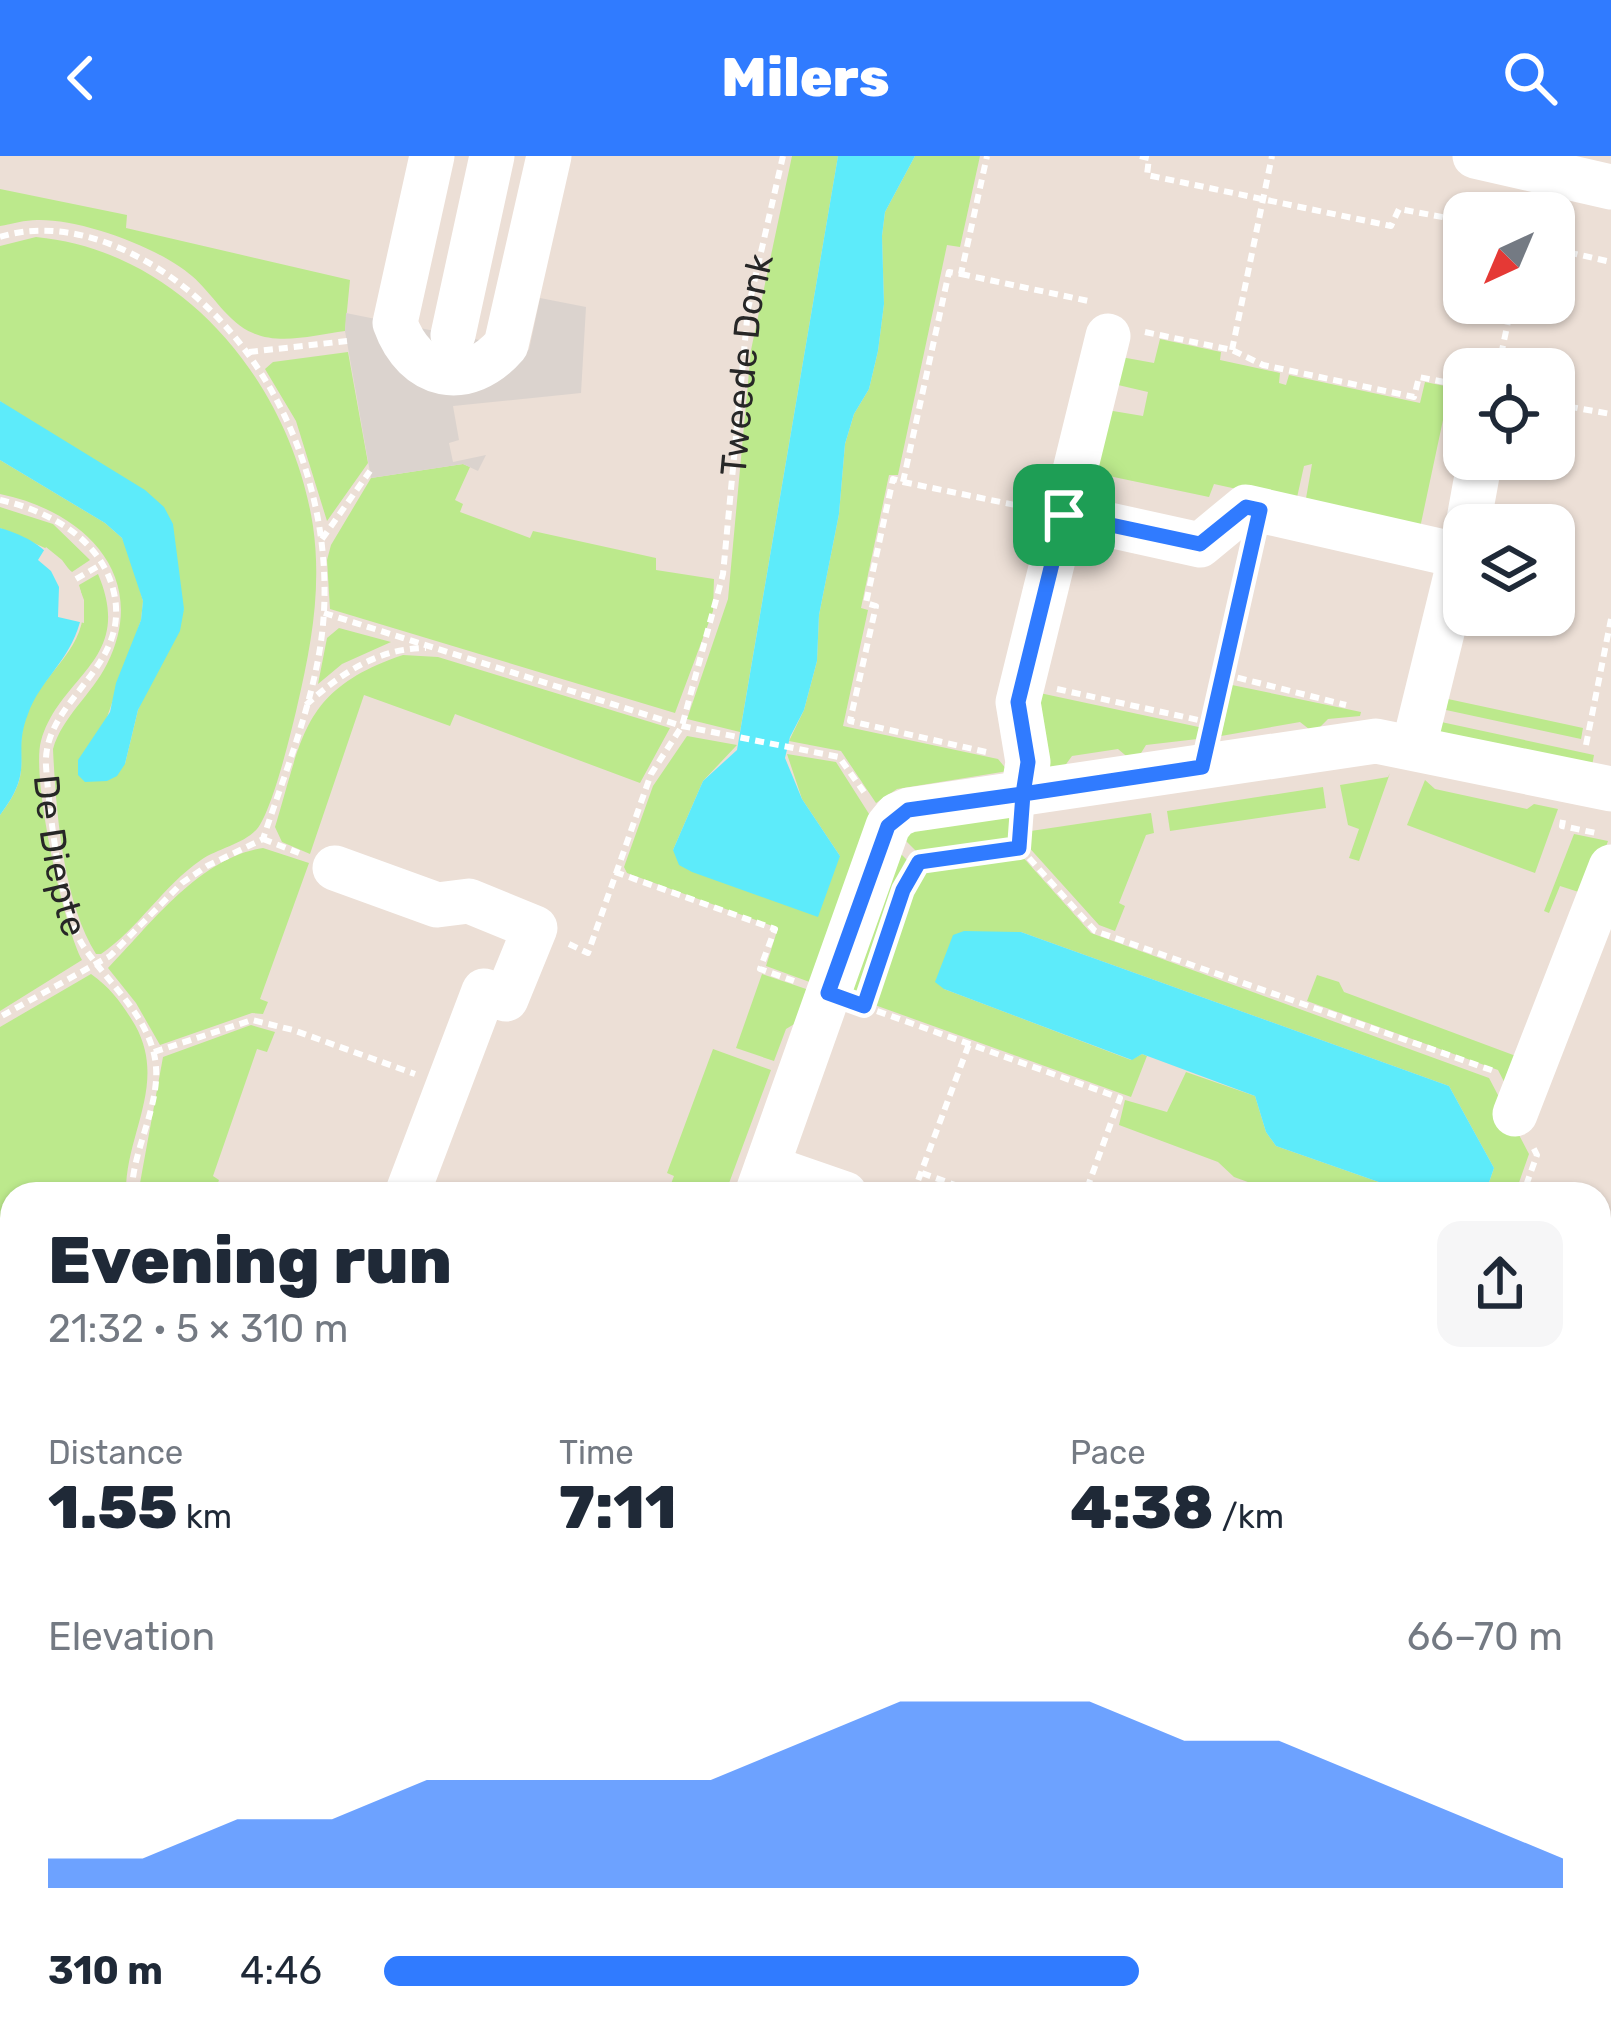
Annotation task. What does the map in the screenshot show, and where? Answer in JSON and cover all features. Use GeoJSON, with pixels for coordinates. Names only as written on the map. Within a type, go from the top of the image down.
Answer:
{"type":"FeatureCollection","features":[{"type":"Feature","properties":{"kind":"street"},"geometry":{"type":"LineString","coordinates":[[432,156],[395,323],[402,343],[416,358],[433,369],[454,373],[474,370],[506,345],[549,156]]}},
{"type":"Feature","properties":{"kind":"street"},"geometry":{"type":"LineString","coordinates":[[453,334],[492,156]]}},
{"type":"Feature","properties":{"kind":"street"},"geometry":{"type":"LineString","coordinates":[[1475,156],[1611,187]]}},
{"type":"Feature","properties":{"kind":"street"},"geometry":{"type":"LineString","coordinates":[[1025,778],[1018,702],[1109,330]]}},
{"type":"Feature","properties":{"kind":"street"},"geometry":{"type":"LineString","coordinates":[[1064,515],[1200,544],[1246,507],[1443,539]]}},
{"type":"Feature","properties":{"kind":"street"},"geometry":{"type":"LineString","coordinates":[[1414,746],[1443,628]]}},
{"type":"Feature","properties":{"kind":"street"},"geometry":{"type":"LineString","coordinates":[[762,1180],[854,996],[888,826],[897,815],[1025,778],[1202,767],[1376,740],[1611,789]]}},
{"type":"Feature","properties":{"kind":"street"},"geometry":{"type":"LineString","coordinates":[[1514,1114],[1611,867]]}},
{"type":"Feature","properties":{"kind":"street"},"geometry":{"type":"LineString","coordinates":[[335,868],[437,904],[469,901],[535,928],[506,999],[484,992],[410,1182]]}},
{"type":"Feature","properties":{"kind":"path","name":"Tweede Donk"},"geometry":{"type":"LineString","coordinates":[[535,928],[588,953],[651,774],[682,726],[723,574],[748,308],[783,156]]}},
{"type":"Feature","properties":{"kind":"path"},"geometry":{"type":"LineString","coordinates":[[961,274],[987,156]]}},
{"type":"Feature","properties":{"kind":"path"},"geometry":{"type":"LineString","coordinates":[[1140,156],[1149,158],[1147,175],[1264,201],[1390,226],[1400,209],[1443,217]]}},
{"type":"Feature","properties":{"kind":"path"},"geometry":{"type":"LineString","coordinates":[[1232,350],[1272,156]]}},
{"type":"Feature","properties":{"kind":"path"},"geometry":{"type":"LineString","coordinates":[[0,237],[59,231],[103,241],[144,258],[182,282],[247,352],[289,424],[322,539],[324,613],[306,705],[263,839],[182,883],[98,964],[0,1017]]}},
{"type":"Feature","properties":{"kind":"path"},"geometry":{"type":"LineString","coordinates":[[1575,254],[1611,262]]}},
{"type":"Feature","properties":{"kind":"path"},"geometry":{"type":"LineString","coordinates":[[903,482],[949,272],[1097,303],[1093,321],[1109,330],[1232,350],[1263,365],[1414,397],[1419,377],[1443,382]]}},
{"type":"Feature","properties":{"kind":"path"},"geometry":{"type":"LineString","coordinates":[[247,352],[347,341]]}},
{"type":"Feature","properties":{"kind":"path"},"geometry":{"type":"LineString","coordinates":[[1575,408],[1611,414]]}},
{"type":"Feature","properties":{"kind":"path"},"geometry":{"type":"LineString","coordinates":[[322,539],[370,472]]}},
{"type":"Feature","properties":{"kind":"path"},"geometry":{"type":"LineString","coordinates":[[1064,515],[893,479],[866,603],[876,606],[850,721],[1025,778],[1019,848],[1094,931],[1493,1071],[1537,1155],[1529,1182]]}},
{"type":"Feature","properties":{"kind":"path"},"geometry":{"type":"LineString","coordinates":[[0,500],[29,507],[82,538],[102,564],[76,579]]}},
{"type":"Feature","properties":{"kind":"path"},"geometry":{"type":"LineString","coordinates":[[1202,767],[1260,510]]}},
{"type":"Feature","properties":{"kind":"path","name":"De Diepte"},"geometry":{"type":"LineString","coordinates":[[102,564],[114,593],[116,627],[103,660],[51,732],[46,764],[65,898],[80,942],[130,1005],[154,1052]]}},
{"type":"Feature","properties":{"kind":"path"},"geometry":{"type":"LineString","coordinates":[[324,613],[682,726],[806,750]]}},
{"type":"Feature","properties":{"kind":"path"},"geometry":{"type":"LineString","coordinates":[[1585,748],[1611,619]]}},
{"type":"Feature","properties":{"kind":"path"},"geometry":{"type":"LineString","coordinates":[[306,705],[347,672],[372,659],[400,648],[436,648]]}},
{"type":"Feature","properties":{"kind":"path"},"geometry":{"type":"LineString","coordinates":[[1223,674],[1354,707]]}},
{"type":"Feature","properties":{"kind":"path"},"geometry":{"type":"LineString","coordinates":[[1023,682],[1212,722]]}},
{"type":"Feature","properties":{"kind":"path"},"geometry":{"type":"LineString","coordinates":[[911,876],[919,862],[1019,848]]}},
{"type":"Feature","properties":{"kind":"path"},"geometry":{"type":"LineString","coordinates":[[615,872],[775,929],[760,969],[854,996],[969,1044],[1120,1098],[1089,1182]]}},
{"type":"Feature","properties":{"kind":"path"},"geometry":{"type":"LineString","coordinates":[[135,1182],[152,1099],[154,1052],[242,1022],[262,1020],[446,1085]]}},
{"type":"Feature","properties":{"kind":"path"},"geometry":{"type":"LineString","coordinates":[[917,1182],[969,1044]]}},
{"type":"Feature","properties":{"kind":"path"},"geometry":{"type":"LineString","coordinates":[[921,1172],[948,1182]]}},
{"type":"Feature","properties":{"kind":"green space"},"geometry":{"type":"Polygon","coordinates":[[[792,156],[838,156],[740,732],[687,719],[728,599],[751,350],[792,156]]]}},
{"type":"Feature","properties":{"kind":"green space"},"geometry":{"type":"Polygon","coordinates":[[[915,156],[980,156],[960,247],[947,245],[898,475],[889,475],[861,608],[868,610],[843,726],[998,759],[1008,771],[897,789],[876,803],[841,751],[789,741],[804,710],[817,661],[819,615],[839,514],[845,444],[854,414],[869,389],[878,351],[884,304],[885,212],[915,156]]]}},
{"type":"Feature","properties":{"kind":"green space"},"geometry":{"type":"Polygon","coordinates":[[[0,189],[127,215],[126,228],[350,280],[345,331],[286,339],[253,333],[228,315],[192,276],[140,245],[55,221],[0,226],[0,189]]]}},
{"type":"Feature","properties":{"kind":"green space"},"geometry":{"type":"Polygon","coordinates":[[[36,237],[89,248],[139,268],[183,297],[222,334],[255,376],[281,423],[301,474],[313,526],[316,595],[307,662],[286,752],[263,820],[245,839],[187,870],[101,954],[96,954],[85,933],[69,882],[53,749],[63,726],[107,664],[121,603],[115,576],[82,532],[58,515],[0,494],[0,460],[105,523],[122,538],[130,555],[143,601],[141,620],[105,723],[125,764],[138,710],[184,609],[26,420],[0,401],[0,246],[36,237]]]}},
{"type":"Feature","properties":{"kind":"green space"},"geometry":{"type":"Polygon","coordinates":[[[1160,339],[1221,352],[1220,360],[1280,373],[1279,383],[1286,385],[1289,375],[1420,403],[1425,382],[1443,386],[1443,420],[1420,528],[1305,504],[1312,464],[1304,466],[1296,502],[1214,484],[1209,497],[1085,471],[1101,409],[1143,416],[1148,392],[1118,385],[1121,357],[1154,363],[1160,339]]]}},
{"type":"Feature","properties":{"kind":"green space"},"geometry":{"type":"Polygon","coordinates":[[[348,352],[368,463],[327,521],[296,421],[265,369],[273,362],[348,352]]]}},
{"type":"Feature","properties":{"kind":"green space"},"geometry":{"type":"Polygon","coordinates":[[[463,464],[470,467],[455,500],[463,504],[460,512],[530,538],[533,531],[656,558],[656,570],[714,579],[713,611],[675,713],[330,609],[327,560],[331,545],[371,478],[463,464]]]}},
{"type":"Feature","properties":{"kind":"green space"},"geometry":{"type":"Polygon","coordinates":[[[0,507],[53,524],[90,560],[72,572],[45,548],[0,528],[0,507]]]}},
{"type":"Feature","properties":{"kind":"green space"},"geometry":{"type":"Polygon","coordinates":[[[98,574],[107,603],[101,647],[50,718],[39,759],[51,850],[82,960],[0,1011],[0,815],[20,775],[26,717],[81,624],[79,585],[98,574]]]}},
{"type":"Feature","properties":{"kind":"green space"},"geometry":{"type":"Polygon","coordinates":[[[339,628],[391,642],[342,664],[318,684],[327,638],[339,628]]]}},
{"type":"Feature","properties":{"kind":"green space"},"geometry":{"type":"Polygon","coordinates":[[[403,655],[438,657],[670,728],[640,783],[455,714],[450,726],[364,695],[310,854],[282,842],[275,827],[312,720],[344,683],[403,655]]]}},
{"type":"Feature","properties":{"kind":"green space"},"geometry":{"type":"Polygon","coordinates":[[[1232,685],[1361,712],[1360,716],[1328,719],[1314,733],[1300,722],[1221,736],[1232,685]]]}},
{"type":"Feature","properties":{"kind":"green space"},"geometry":{"type":"Polygon","coordinates":[[[1035,692],[1208,729],[1206,738],[1146,745],[1131,760],[1118,749],[1072,756],[1061,771],[1046,768],[1035,692]]]}},
{"type":"Feature","properties":{"kind":"green space"},"geometry":{"type":"Polygon","coordinates":[[[1448,699],[1583,728],[1581,739],[1446,710],[1448,699]]]}},
{"type":"Feature","properties":{"kind":"green space"},"geometry":{"type":"Polygon","coordinates":[[[1432,720],[1594,755],[1591,771],[1444,740],[1432,720]]]}},
{"type":"Feature","properties":{"kind":"green space"},"geometry":{"type":"Polygon","coordinates":[[[687,736],[737,745],[703,781],[673,850],[840,856],[802,799],[787,754],[836,762],[871,817],[815,984],[766,966],[778,928],[627,873],[624,867],[653,786],[687,736]]]}},
{"type":"Feature","properties":{"kind":"green space"},"geometry":{"type":"Polygon","coordinates":[[[1390,773],[1359,861],[1349,858],[1359,829],[1348,825],[1340,785],[1390,773]]]}},
{"type":"Feature","properties":{"kind":"green space"},"geometry":{"type":"Polygon","coordinates":[[[1425,780],[1435,789],[1527,809],[1534,804],[1558,809],[1535,873],[1407,825],[1425,780]]]}},
{"type":"Feature","properties":{"kind":"green space"},"geometry":{"type":"Polygon","coordinates":[[[1323,787],[1326,808],[1170,831],[1167,811],[1323,787]]]}},
{"type":"Feature","properties":{"kind":"green space"},"geometry":{"type":"Polygon","coordinates":[[[1008,811],[1013,843],[922,857],[902,837],[909,829],[1008,811]]]}},
{"type":"Feature","properties":{"kind":"green space"},"geometry":{"type":"Polygon","coordinates":[[[1151,813],[1154,833],[1146,835],[1119,903],[1125,906],[1115,931],[1099,925],[1025,843],[1024,832],[1151,813]]]}},
{"type":"Feature","properties":{"kind":"green space"},"geometry":{"type":"Polygon","coordinates":[[[1574,834],[1608,841],[1588,895],[1560,886],[1549,913],[1544,911],[1574,834]]]}},
{"type":"Feature","properties":{"kind":"green space"},"geometry":{"type":"Polygon","coordinates":[[[263,848],[309,863],[260,999],[268,1002],[263,1014],[252,1013],[160,1045],[136,1003],[108,968],[197,879],[240,854],[263,848]]]}},
{"type":"Feature","properties":{"kind":"green space"},"geometry":{"type":"Polygon","coordinates":[[[897,850],[910,863],[860,1000],[845,994],[897,850]]]}},
{"type":"Feature","properties":{"kind":"green space"},"geometry":{"type":"Polygon","coordinates":[[[1020,854],[1091,933],[1489,1078],[1529,1154],[1519,1182],[1489,1182],[1494,1168],[1449,1086],[1021,932],[944,989],[1131,1060],[1147,1056],[1131,1097],[872,1004],[924,869],[1020,854]]]}},
{"type":"Feature","properties":{"kind":"green space"},"geometry":{"type":"Polygon","coordinates":[[[91,974],[116,997],[135,1025],[147,1068],[127,1182],[0,1182],[0,1027],[91,974]]]}},
{"type":"Feature","properties":{"kind":"green space"},"geometry":{"type":"Polygon","coordinates":[[[762,974],[812,991],[801,1020],[786,1029],[774,1061],[736,1048],[762,974]]]}},
{"type":"Feature","properties":{"kind":"green space"},"geometry":{"type":"Polygon","coordinates":[[[1317,975],[1339,982],[1344,992],[1527,1060],[1513,1099],[1498,1070],[1307,1001],[1317,975]]]}},
{"type":"Feature","properties":{"kind":"green space"},"geometry":{"type":"Polygon","coordinates":[[[251,1025],[275,1032],[267,1052],[257,1049],[213,1176],[218,1182],[140,1182],[163,1057],[251,1025]]]}},
{"type":"Feature","properties":{"kind":"green space"},"geometry":{"type":"Polygon","coordinates":[[[713,1049],[771,1070],[729,1182],[672,1182],[674,1176],[667,1173],[713,1049]]]}},
{"type":"Feature","properties":{"kind":"green space"},"geometry":{"type":"Polygon","coordinates":[[[1186,1072],[1255,1096],[1266,1132],[1276,1146],[1379,1182],[1248,1182],[1218,1162],[1119,1125],[1125,1100],[1167,1112],[1186,1072]]]}},
{"type":"Feature","properties":{"kind":"shaded area"},"geometry":{"type":"Polygon","coordinates":[[[540,298],[586,307],[581,393],[453,406],[459,440],[449,443],[453,462],[486,455],[478,471],[463,464],[371,478],[345,331],[346,313],[529,350],[540,298]]]}},
{"type":"Feature","properties":{"kind":"water"},"geometry":{"type":"Polygon","coordinates":[[[838,156],[915,156],[885,212],[884,304],[878,351],[869,389],[854,414],[845,444],[839,514],[819,615],[817,661],[785,758],[802,799],[840,856],[818,917],[692,872],[679,865],[673,850],[703,781],[737,750],[838,156]]]}},
{"type":"Feature","properties":{"kind":"water"},"geometry":{"type":"Polygon","coordinates":[[[0,401],[145,490],[164,507],[173,524],[184,609],[180,631],[138,710],[125,764],[107,781],[85,782],[78,775],[78,760],[110,712],[143,601],[122,538],[0,460],[0,401]]]}},
{"type":"Feature","properties":{"kind":"water"},"geometry":{"type":"Polygon","coordinates":[[[0,528],[34,543],[55,562],[80,622],[28,714],[18,785],[0,815],[0,528]]]}},
{"type":"Feature","properties":{"kind":"water"},"geometry":{"type":"Polygon","coordinates":[[[1021,932],[1449,1086],[1494,1168],[1489,1182],[1379,1182],[1276,1146],[1266,1132],[1255,1096],[1142,1054],[1132,1060],[944,989],[935,982],[953,935],[1021,932]]]}},
{"type":"Feature","properties":{"kind":"pier"},"geometry":{"type":"Polygon","coordinates":[[[46,547],[76,579],[84,600],[84,623],[58,617],[59,587],[38,560],[46,547]]]}},
{"type":"Feature","properties":{"kind":"route"},"geometry":{"type":"LineString","coordinates":[[1064,515],[1018,702],[1028,762],[1023,794],[897,815],[888,826],[828,993],[864,1006],[903,890],[919,862],[1019,848],[1023,794],[1202,767],[1260,510],[1246,507],[1200,544],[1064,515]]}}]}
